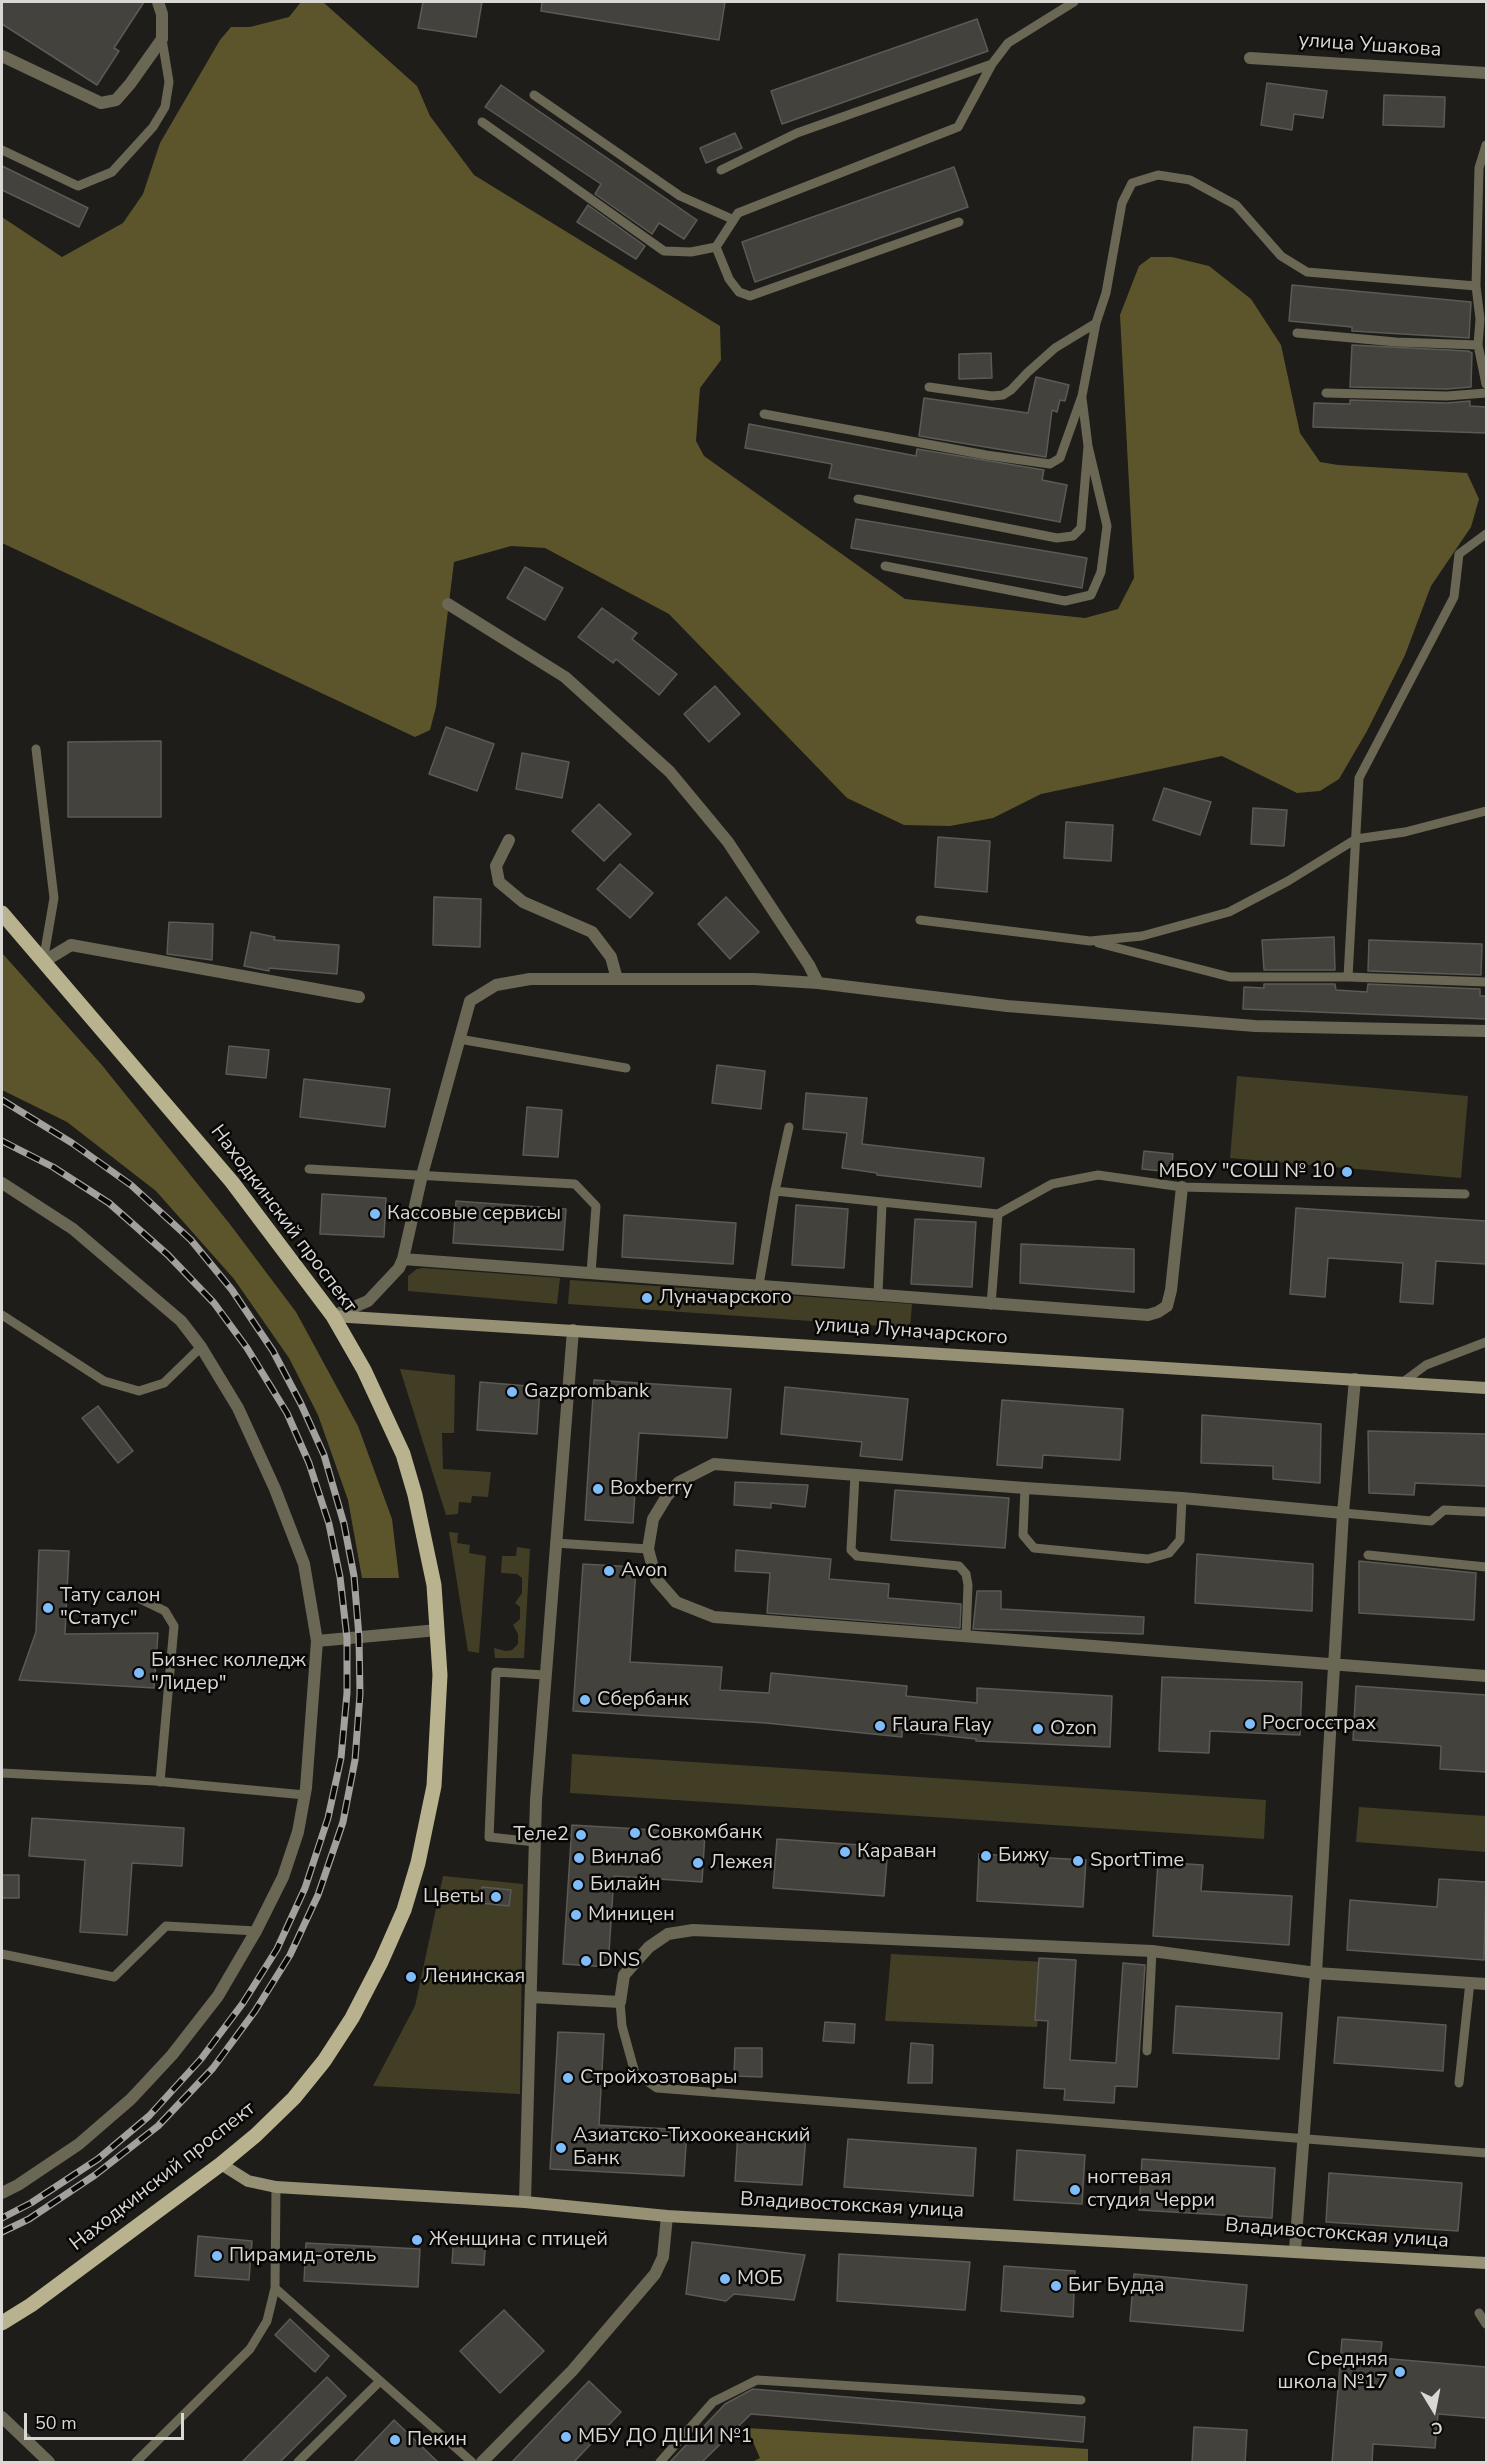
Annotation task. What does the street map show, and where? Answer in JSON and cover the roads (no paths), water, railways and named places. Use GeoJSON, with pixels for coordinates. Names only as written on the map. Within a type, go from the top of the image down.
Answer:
{"type":"FeatureCollection","features":[{"type":"Feature","properties":{"kind":"main road","name":"Находкинский проспект"},"geometry":{"type":"LineString","coordinates":[[2,913],[232,1182],[333,1316],[364,1370],[403,1454],[426,1540],[434,1585],[440,1675],[434,1786],[423,1847],[404,1910],[381,1962],[352,2018],[324,2061],[294,2098],[256,2135],[221,2164],[31,2305],[2,2323]]}},
{"type":"Feature","properties":{"kind":"main road","name":"улица Луначарского"},"geometry":{"type":"LineString","coordinates":[[333,1316],[1486,1388]]}},
{"type":"Feature","properties":{"kind":"main road","name":"Владивостокская улица"},"geometry":{"type":"LineString","coordinates":[[221,2164],[248,2181],[276,2187],[525,2202],[667,2216],[1295,2250],[1486,2263]]}},
{"type":"Feature","properties":{"kind":"street"},"geometry":{"type":"LineString","coordinates":[[2,56],[101,103],[116,100],[162,39],[162,14],[158,2]]}},
{"type":"Feature","properties":{"kind":"street","name":"улица Ушакова"},"geometry":{"type":"LineString","coordinates":[[1250,58],[1486,73]]}},
{"type":"Feature","properties":{"kind":"street"},"geometry":{"type":"LineString","coordinates":[[448,604],[565,677],[670,772],[728,842],[809,965],[818,983]]}},
{"type":"Feature","properties":{"kind":"street"},"geometry":{"type":"LineString","coordinates":[[508,840],[496,866],[499,882],[523,902],[592,932],[611,957],[617,979]]}},
{"type":"Feature","properties":{"kind":"street"},"geometry":{"type":"LineString","coordinates":[[43,962],[71,945],[359,997]]}},
{"type":"Feature","properties":{"kind":"street"},"geometry":{"type":"LineString","coordinates":[[333,1316],[368,1301],[399,1268],[422,1174],[470,1001],[496,985],[530,979],[754,979],[818,983],[1007,1006],[1255,1026],[1486,1031]]}},
{"type":"Feature","properties":{"kind":"street"},"geometry":{"type":"LineString","coordinates":[[2,1183],[73,1229],[182,1321],[201,1347],[238,1408],[275,1489],[304,1564],[316,1641],[305,1795],[298,1832],[283,1877],[256,1931],[218,1996],[172,2055],[131,2099],[79,2144],[18,2185],[2,2193]]}},
{"type":"Feature","properties":{"kind":"street"},"geometry":{"type":"LineString","coordinates":[[403,1259],[1148,1315],[1167,1306],[1171,1290],[1182,1187]]}},
{"type":"Feature","properties":{"kind":"street"},"geometry":{"type":"LineString","coordinates":[[525,2202],[535,1842],[544,1675],[573,1330]]}},
{"type":"Feature","properties":{"kind":"street"},"geometry":{"type":"LineString","coordinates":[[1295,2250],[1316,1973],[1343,1513],[1355,1379]]}},
{"type":"Feature","properties":{"kind":"street"},"geometry":{"type":"LineString","coordinates":[[1343,1513],[1182,1498],[714,1464],[679,1482],[667,1496],[653,1519],[648,1549],[656,1579],[676,1602],[714,1617],[1486,1676]]}},
{"type":"Feature","properties":{"kind":"street"},"geometry":{"type":"LineString","coordinates":[[316,1641],[438,1630]]}},
{"type":"Feature","properties":{"kind":"street"},"geometry":{"type":"LineString","coordinates":[[531,1997],[620,2002],[624,1975],[649,1947],[669,1934],[693,1930],[1152,1951],[1316,1973],[1486,1984]]}},
{"type":"Feature","properties":{"kind":"street"},"geometry":{"type":"LineString","coordinates":[[482,2463],[572,2371],[655,2274],[663,2257],[667,2216]]}},
{"type":"Feature","properties":{"kind":"street"},"geometry":{"type":"LineString","coordinates":[[2,2417],[50,2463]]}},
{"type":"Feature","properties":{"kind":"lane"},"geometry":{"type":"LineString","coordinates":[[482,122],[663,251],[692,252],[716,247],[738,213],[958,127],[992,64],[1008,43],[1074,2]]}},
{"type":"Feature","properties":{"kind":"lane"},"geometry":{"type":"LineString","coordinates":[[2,150],[78,186],[112,172],[153,127],[165,107],[169,82],[162,39]]}},
{"type":"Feature","properties":{"kind":"lane"},"geometry":{"type":"LineString","coordinates":[[721,170],[797,133],[992,64]]}},
{"type":"Feature","properties":{"kind":"lane"},"geometry":{"type":"LineString","coordinates":[[534,95],[680,195],[732,219]]}},
{"type":"Feature","properties":{"kind":"lane"},"geometry":{"type":"LineString","coordinates":[[1486,145],[1479,168],[1476,286],[1480,319],[1478,345],[1486,384]]}},
{"type":"Feature","properties":{"kind":"lane"},"geometry":{"type":"LineString","coordinates":[[764,414],[986,455],[1050,464],[1060,458],[1082,396],[1096,323],[1106,293],[1122,203],[1132,183],[1158,175],[1190,180],[1236,206],[1281,256],[1307,272],[1476,286]]}},
{"type":"Feature","properties":{"kind":"lane"},"geometry":{"type":"LineString","coordinates":[[716,247],[729,279],[739,292],[750,296],[959,222]]}},
{"type":"Feature","properties":{"kind":"lane"},"geometry":{"type":"LineString","coordinates":[[929,387],[992,396],[1003,395],[1055,348],[1096,323]]}},
{"type":"Feature","properties":{"kind":"lane"},"geometry":{"type":"LineString","coordinates":[[1297,333],[1396,342],[1478,345]]}},
{"type":"Feature","properties":{"kind":"lane"},"geometry":{"type":"LineString","coordinates":[[1326,393],[1447,396],[1486,393]]}},
{"type":"Feature","properties":{"kind":"lane"},"geometry":{"type":"LineString","coordinates":[[885,566],[1065,601],[1091,595],[1101,572],[1107,526],[1088,446],[1082,396]]}},
{"type":"Feature","properties":{"kind":"lane"},"geometry":{"type":"LineString","coordinates":[[858,500],[1057,538],[1073,536],[1081,528],[1088,446]]}},
{"type":"Feature","properties":{"kind":"lane"},"geometry":{"type":"LineString","coordinates":[[1348,977],[1359,778],[1454,597],[1460,554],[1486,534]]}},
{"type":"Feature","properties":{"kind":"lane"},"geometry":{"type":"LineString","coordinates":[[36,749],[54,898],[43,962]]}},
{"type":"Feature","properties":{"kind":"lane"},"geometry":{"type":"LineString","coordinates":[[1090,941],[1142,936],[1229,912],[1356,839],[1405,832],[1486,811]]}},
{"type":"Feature","properties":{"kind":"lane"},"geometry":{"type":"LineString","coordinates":[[920,920],[1090,941],[1230,977],[1348,977],[1486,982]]}},
{"type":"Feature","properties":{"kind":"lane"},"geometry":{"type":"LineString","coordinates":[[459,1039],[626,1068]]}},
{"type":"Feature","properties":{"kind":"lane"},"geometry":{"type":"LineString","coordinates":[[759,1285],[775,1191],[789,1127]]}},
{"type":"Feature","properties":{"kind":"lane"},"geometry":{"type":"LineString","coordinates":[[309,1169],[575,1184],[596,1206],[591,1274]]}},
{"type":"Feature","properties":{"kind":"lane"},"geometry":{"type":"LineString","coordinates":[[775,1191],[882,1204],[998,1214],[1052,1185],[1098,1174],[1182,1187],[1465,1194]]}},
{"type":"Feature","properties":{"kind":"lane"},"geometry":{"type":"LineString","coordinates":[[878,1293],[882,1204]]}},
{"type":"Feature","properties":{"kind":"lane"},"geometry":{"type":"LineString","coordinates":[[992,1305],[998,1214]]}},
{"type":"Feature","properties":{"kind":"lane"},"geometry":{"type":"LineString","coordinates":[[2,1315],[104,1381],[139,1391],[164,1383],[201,1347]]}},
{"type":"Feature","properties":{"kind":"lane"},"geometry":{"type":"LineString","coordinates":[[1403,1383],[1426,1365],[1486,1342]]}},
{"type":"Feature","properties":{"kind":"lane"},"geometry":{"type":"LineString","coordinates":[[855,1475],[851,1550],[857,1556],[959,1566],[966,1574],[968,1585],[966,1637]]}},
{"type":"Feature","properties":{"kind":"lane"},"geometry":{"type":"LineString","coordinates":[[1025,1488],[1023,1535],[1034,1548],[1148,1559],[1169,1553],[1180,1540],[1182,1498]]}},
{"type":"Feature","properties":{"kind":"lane"},"geometry":{"type":"LineString","coordinates":[[1343,1513],[1431,1521],[1444,1510],[1486,1512]]}},
{"type":"Feature","properties":{"kind":"lane"},"geometry":{"type":"LineString","coordinates":[[555,1543],[648,1549]]}},
{"type":"Feature","properties":{"kind":"lane"},"geometry":{"type":"LineString","coordinates":[[1368,1555],[1486,1567]]}},
{"type":"Feature","properties":{"kind":"lane"},"geometry":{"type":"LineString","coordinates":[[138,1598],[165,1611],[174,1626],[160,1782]]}},
{"type":"Feature","properties":{"kind":"lane"},"geometry":{"type":"LineString","coordinates":[[535,1842],[489,1838],[496,1672],[544,1675]]}},
{"type":"Feature","properties":{"kind":"lane"},"geometry":{"type":"LineString","coordinates":[[2,1773],[160,1782],[305,1795]]}},
{"type":"Feature","properties":{"kind":"lane"},"geometry":{"type":"LineString","coordinates":[[2,1954],[114,1977],[166,1926],[256,1931]]}},
{"type":"Feature","properties":{"kind":"lane"},"geometry":{"type":"LineString","coordinates":[[1147,2051],[1152,1951]]}},
{"type":"Feature","properties":{"kind":"lane"},"geometry":{"type":"LineString","coordinates":[[1459,2083],[1470,1982]]}},
{"type":"Feature","properties":{"kind":"lane"},"geometry":{"type":"LineString","coordinates":[[620,2002],[622,2026],[635,2073],[657,2088],[1486,2152]]}},
{"type":"Feature","properties":{"kind":"lane"},"geometry":{"type":"LineString","coordinates":[[135,2463],[250,2349],[267,2321],[275,2288],[276,2187]]}},
{"type":"Feature","properties":{"kind":"lane"},"geometry":{"type":"LineString","coordinates":[[275,2288],[471,2463]]}},
{"type":"Feature","properties":{"kind":"lane"},"geometry":{"type":"LineString","coordinates":[[1479,2313],[1486,2324]]}},
{"type":"Feature","properties":{"kind":"lane"},"geometry":{"type":"LineString","coordinates":[[660,2463],[713,2402],[757,2380],[1081,2400]]}},
{"type":"Feature","properties":{"kind":"lane"},"geometry":{"type":"LineString","coordinates":[[298,2463],[380,2381]]}},
{"type":"Feature","properties":{"kind":"railway"},"geometry":{"type":"LineString","coordinates":[[2,1100],[72,1143],[131,1185],[191,1240],[232,1290],[273,1351],[301,1404],[324,1455],[344,1524],[354,1576],[359,1637],[360,1694],[355,1760],[343,1822],[318,1895],[290,1955],[255,2011],[213,2068],[158,2126],[95,2175],[29,2219],[2,2232]]}},
{"type":"Feature","properties":{"kind":"railway"},"geometry":{"type":"LineString","coordinates":[[2,1141],[53,1167],[109,1203],[168,1255],[214,1303],[247,1348],[287,1413],[309,1463],[329,1524],[340,1577],[347,1638],[347,1693],[341,1758],[328,1818],[305,1888],[277,1949],[243,2003],[201,2059],[149,2116],[98,2159],[31,2203],[2,2218]]}},
{"type":"Feature","properties":{"kind":"place","name":"МБОУ \"СОШ № 10"},"geometry":{"type":"Point","coordinates":[1347,1172]}},
{"type":"Feature","properties":{"kind":"place","name":"Кассовые сервисы"},"geometry":{"type":"Point","coordinates":[375,1214]}},
{"type":"Feature","properties":{"kind":"place","name":"Луначарского"},"geometry":{"type":"Point","coordinates":[647,1298]}},
{"type":"Feature","properties":{"kind":"place","name":"Gazprombank"},"geometry":{"type":"Point","coordinates":[512,1392]}},
{"type":"Feature","properties":{"kind":"place","name":"Boxberry"},"geometry":{"type":"Point","coordinates":[598,1489]}},
{"type":"Feature","properties":{"kind":"place","name":"Avon"},"geometry":{"type":"Point","coordinates":[609,1571]}},
{"type":"Feature","properties":{"kind":"place","name":"Тату салон \"Статус\""},"geometry":{"type":"Point","coordinates":[48,1608]}},
{"type":"Feature","properties":{"kind":"place","name":"Бизнес колледж \"Лидер\""},"geometry":{"type":"Point","coordinates":[139,1673]}},
{"type":"Feature","properties":{"kind":"place","name":"Сбербанк"},"geometry":{"type":"Point","coordinates":[585,1700]}},
{"type":"Feature","properties":{"kind":"place","name":"Росгосстрах"},"geometry":{"type":"Point","coordinates":[1250,1724]}},
{"type":"Feature","properties":{"kind":"place","name":"Flaura Flay"},"geometry":{"type":"Point","coordinates":[880,1726]}},
{"type":"Feature","properties":{"kind":"place","name":"Ozon"},"geometry":{"type":"Point","coordinates":[1038,1729]}},
{"type":"Feature","properties":{"kind":"place","name":"Совкомбанк"},"geometry":{"type":"Point","coordinates":[635,1833]}},
{"type":"Feature","properties":{"kind":"place","name":"Теле2"},"geometry":{"type":"Point","coordinates":[581,1835]}},
{"type":"Feature","properties":{"kind":"place","name":"Караван"},"geometry":{"type":"Point","coordinates":[845,1852]}},
{"type":"Feature","properties":{"kind":"place","name":"Бижу"},"geometry":{"type":"Point","coordinates":[986,1856]}},
{"type":"Feature","properties":{"kind":"place","name":"Винлаб"},"geometry":{"type":"Point","coordinates":[579,1858]}},
{"type":"Feature","properties":{"kind":"place","name":"SportTime"},"geometry":{"type":"Point","coordinates":[1078,1861]}},
{"type":"Feature","properties":{"kind":"place","name":"Лежея"},"geometry":{"type":"Point","coordinates":[698,1863]}},
{"type":"Feature","properties":{"kind":"place","name":"Билайн"},"geometry":{"type":"Point","coordinates":[578,1885]}},
{"type":"Feature","properties":{"kind":"place","name":"Цветы"},"geometry":{"type":"Point","coordinates":[496,1897]}},
{"type":"Feature","properties":{"kind":"place","name":"Миницен"},"geometry":{"type":"Point","coordinates":[576,1915]}},
{"type":"Feature","properties":{"kind":"place","name":"DNS"},"geometry":{"type":"Point","coordinates":[586,1961]}},
{"type":"Feature","properties":{"kind":"place","name":"Ленинская"},"geometry":{"type":"Point","coordinates":[411,1977]}},
{"type":"Feature","properties":{"kind":"place","name":"Стройхозтовары"},"geometry":{"type":"Point","coordinates":[568,2078]}},
{"type":"Feature","properties":{"kind":"place","name":"Азиатско-Тихоокеанский Банк"},"geometry":{"type":"Point","coordinates":[561,2148]}},
{"type":"Feature","properties":{"kind":"place","name":"ногтевая студия Черри"},"geometry":{"type":"Point","coordinates":[1075,2190]}},
{"type":"Feature","properties":{"kind":"place","name":"Женщина с птицей"},"geometry":{"type":"Point","coordinates":[417,2240]}},
{"type":"Feature","properties":{"kind":"place","name":"Пирамид-отель"},"geometry":{"type":"Point","coordinates":[217,2256]}},
{"type":"Feature","properties":{"kind":"place","name":"МОБ"},"geometry":{"type":"Point","coordinates":[725,2279]}},
{"type":"Feature","properties":{"kind":"place","name":"Биг Будда"},"geometry":{"type":"Point","coordinates":[1056,2286]}},
{"type":"Feature","properties":{"kind":"place","name":"Средняя школа №17"},"geometry":{"type":"Point","coordinates":[1400,2372]}},
{"type":"Feature","properties":{"kind":"place","name":"МБУ ДО ДШИ №1"},"geometry":{"type":"Point","coordinates":[566,2437]}},
{"type":"Feature","properties":{"kind":"place","name":"Пекин"},"geometry":{"type":"Point","coordinates":[395,2440]}}]}
